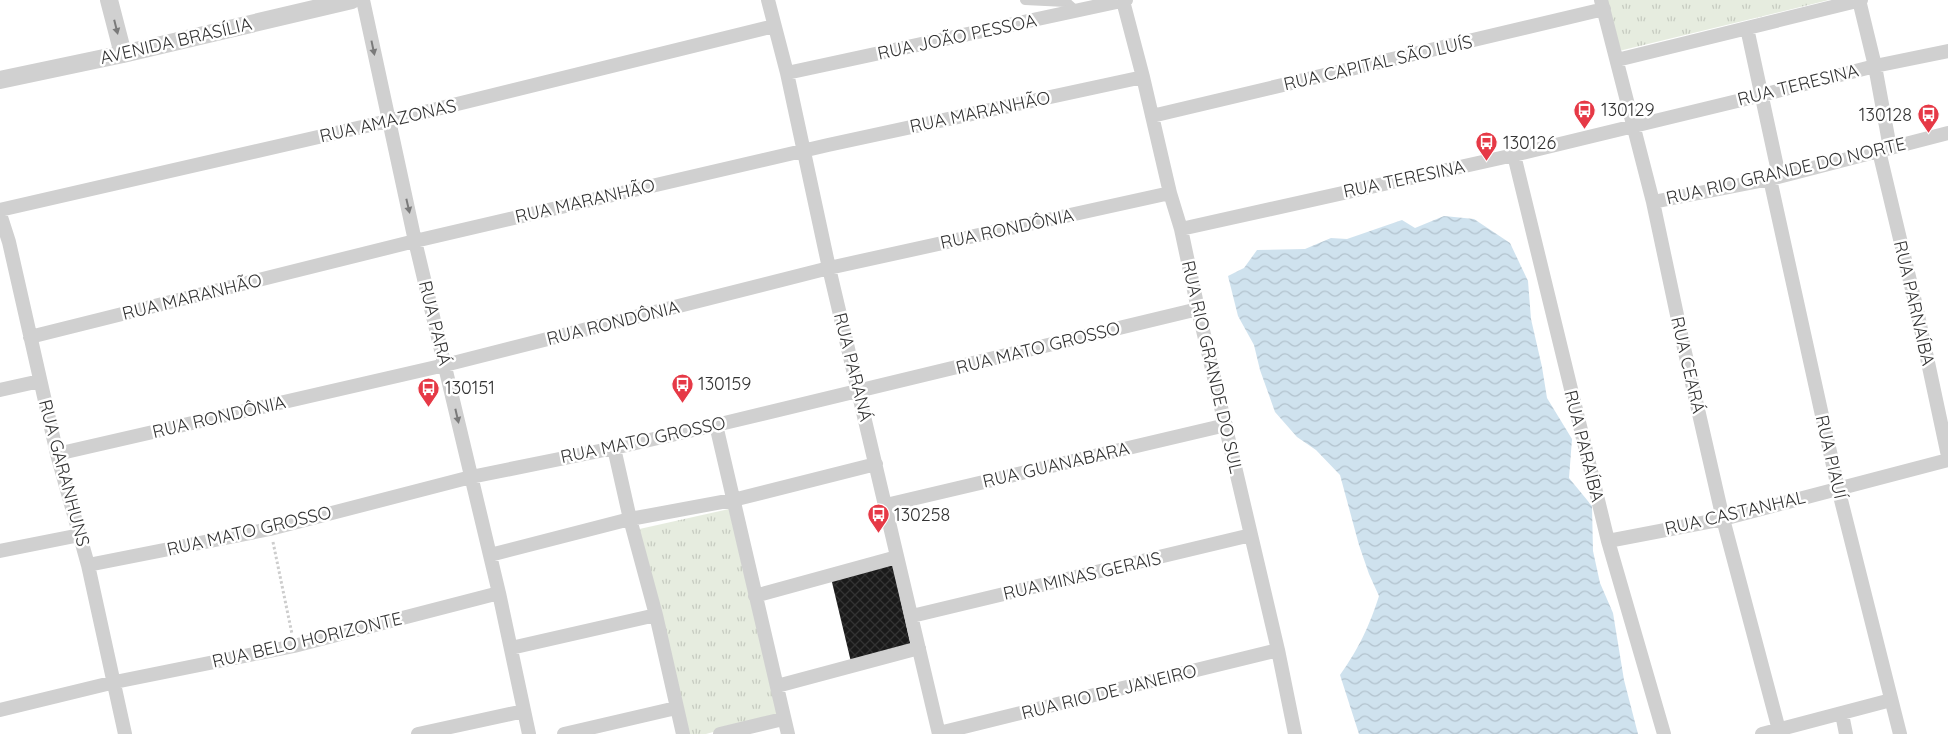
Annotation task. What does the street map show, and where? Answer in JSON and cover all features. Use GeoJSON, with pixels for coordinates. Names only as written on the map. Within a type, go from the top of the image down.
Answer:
{"type":"FeatureCollection","features":[{"type":"Feature","properties":{"kind":"street"},"geometry":{"type":"LineString","coordinates":[[109,0],[123,54]]}},
{"type":"Feature","properties":{"kind":"street","name":"AVENIDA BRASÍLIA"},"geometry":{"type":"LineString","coordinates":[[0,80],[123,54],[352,0]]}},
{"type":"Feature","properties":{"kind":"street","name":"RUA PARÁ"},"geometry":{"type":"LineString","coordinates":[[363,0],[415,241],[499,593],[529,734]]}},
{"type":"Feature","properties":{"kind":"street","name":"RUA PARANÁ"},"geometry":{"type":"LineString","coordinates":[[768,0],[787,73],[829,268],[939,733]]}},
{"type":"Feature","properties":{"kind":"street"},"geometry":{"type":"LineString","coordinates":[[1025,0],[1066,2],[1077,12]]}},
{"type":"Feature","properties":{"kind":"street","name":"RUA JOÃO PESSOA"},"geometry":{"type":"LineString","coordinates":[[787,73],[1077,12],[1124,0]]}},
{"type":"Feature","properties":{"kind":"street","name":"RUA RIO GRANDE DO SUL"},"geometry":{"type":"LineString","coordinates":[[1124,0],[1170,193],[1181,229],[1278,650],[1295,734]]}},
{"type":"Feature","properties":{"kind":"street"},"geometry":{"type":"LineString","coordinates":[[1617,60],[1860,0]]}},
{"type":"Feature","properties":{"kind":"street","name":"RUA PARNAÍBA"},"geometry":{"type":"LineString","coordinates":[[1860,0],[1875,66],[1885,149],[1948,456]]}},
{"type":"Feature","properties":{"kind":"street","name":"RUA CEARÁ"},"geometry":{"type":"LineString","coordinates":[[1602,4],[1653,202],[1723,519],[1779,730]]}},
{"type":"Feature","properties":{"kind":"street","name":"RUA CAPITAL SÃO LUÍS"},"geometry":{"type":"LineString","coordinates":[[1152,116],[1602,4]]}},
{"type":"Feature","properties":{"kind":"street","name":"RUA AMAZONAS"},"geometry":{"type":"LineString","coordinates":[[0,210],[388,121],[774,26]]}},
{"type":"Feature","properties":{"kind":"street","name":"RUA PIAUÍ"},"geometry":{"type":"LineString","coordinates":[[1747,28],[1762,95],[1775,177],[1838,488],[1900,734]]}},
{"type":"Feature","properties":{"kind":"street","name":"RUA TERESINA"},"geometry":{"type":"LineString","coordinates":[[1181,229],[1514,155],[1875,66],[1948,51]]}},
{"type":"Feature","properties":{"kind":"street","name":"RUA MARANHÃO"},"geometry":{"type":"LineString","coordinates":[[30,337],[415,241],[804,150],[1143,77]]}},
{"type":"Feature","properties":{"kind":"street","name":"RUA RIO GRANDE DO NORTE"},"geometry":{"type":"LineString","coordinates":[[1653,202],[1775,177],[1948,133]]}},
{"type":"Feature","properties":{"kind":"street","name":"RUA PARAÍBA"},"geometry":{"type":"LineString","coordinates":[[1514,155],[1608,541],[1664,734]]}},
{"type":"Feature","properties":{"kind":"street","name":"RUA RONDÔNIA"},"geometry":{"type":"LineString","coordinates":[[57,454],[445,365],[829,268],[1170,193]]}},
{"type":"Feature","properties":{"kind":"street","name":"RUA GARANHUNS"},"geometry":{"type":"LineString","coordinates":[[0,214],[5,243],[30,337],[57,454],[88,565],[125,734]]}},
{"type":"Feature","properties":{"kind":"street","name":"RUA MATO GROSSO"},"geometry":{"type":"LineString","coordinates":[[88,565],[270,530],[471,476],[614,448],[716,425],[1198,309]]}},
{"type":"Feature","properties":{"kind":"street"},"geometry":{"type":"LineString","coordinates":[[0,390],[40,381]]}},
{"type":"Feature","properties":{"kind":"street"},"geometry":{"type":"LineString","coordinates":[[716,425],[788,734]]}},
{"type":"Feature","properties":{"kind":"street","name":"RUA GUANABARA"},"geometry":{"type":"LineString","coordinates":[[886,505],[1226,425]]}},
{"type":"Feature","properties":{"kind":"street"},"geometry":{"type":"LineString","coordinates":[[614,448],[630,519],[656,615],[683,734]]}},
{"type":"Feature","properties":{"kind":"street","name":"RUA CASTANHAL"},"geometry":{"type":"LineString","coordinates":[[1608,541],[1723,519],[1948,460]]}},
{"type":"Feature","properties":{"kind":"street"},"geometry":{"type":"LineString","coordinates":[[490,555],[630,519],[733,500],[876,464]]}},
{"type":"Feature","properties":{"kind":"street"},"geometry":{"type":"LineString","coordinates":[[0,552],[80,534]]}},
{"type":"Feature","properties":{"kind":"street","name":"RUA MINAS GERAIS"},"geometry":{"type":"LineString","coordinates":[[912,616],[1251,535]]}},
{"type":"Feature","properties":{"kind":"street"},"geometry":{"type":"LineString","coordinates":[[755,596],[897,557]]}},
{"type":"Feature","properties":{"kind":"street","name":"RUA BELO HORIZONTE"},"geometry":{"type":"LineString","coordinates":[[0,710],[115,682],[294,646],[499,593]]}},
{"type":"Feature","properties":{"kind":"street"},"geometry":{"type":"LineString","coordinates":[[511,648],[656,615]]}},
{"type":"Feature","properties":{"kind":"street"},"geometry":{"type":"LineString","coordinates":[[777,686],[919,648]]}},
{"type":"Feature","properties":{"kind":"street","name":"RUA RIO DE JANEIRO"},"geometry":{"type":"LineString","coordinates":[[939,733],[1278,650]]}},
{"type":"Feature","properties":{"kind":"street"},"geometry":{"type":"LineString","coordinates":[[1762,734],[1891,700]]}},
{"type":"Feature","properties":{"kind":"street"},"geometry":{"type":"LineString","coordinates":[[564,734],[676,708]]}},
{"type":"Feature","properties":{"kind":"street"},"geometry":{"type":"LineString","coordinates":[[418,734],[524,711]]}},
{"type":"Feature","properties":{"kind":"street"},"geometry":{"type":"LineString","coordinates":[[1842,714],[1846,734]]}},
{"type":"Feature","properties":{"kind":"street"},"geometry":{"type":"LineString","coordinates":[[720,734],[784,718]]}},
{"type":"Feature","properties":{"kind":"path"},"geometry":{"type":"LineString","coordinates":[[270,530],[294,646]]}},
{"type":"Feature","properties":{"kind":"green space"},"geometry":{"type":"Polygon","coordinates":[[[1607,0],[1829,0],[1619,51],[1607,0]]]}},
{"type":"Feature","properties":{"kind":"green space"},"geometry":{"type":"Polygon","coordinates":[[[729,509],[777,714],[706,734],[682,734],[635,530],[729,509]]]}},
{"type":"Feature","properties":{"kind":"water"},"geometry":{"type":"Polygon","coordinates":[[[1444,216],[1474,219],[1510,243],[1528,281],[1531,319],[1547,398],[1572,439],[1569,478],[1592,506],[1593,551],[1600,583],[1613,613],[1624,680],[1638,734],[1359,734],[1340,675],[1363,637],[1379,596],[1359,545],[1340,475],[1316,450],[1297,437],[1275,412],[1260,370],[1254,345],[1238,316],[1228,276],[1244,268],[1257,250],[1305,249],[1331,238],[1347,239],[1402,220],[1415,228],[1444,216]]]}},
{"type":"Feature","properties":{"kind":"building"},"geometry":{"type":"Polygon","coordinates":[[[892,561],[911,647],[851,662],[831,578],[892,561]]]}},
{"type":"Feature","properties":{"kind":"place","name":"130129"},"geometry":{"type":"Point","coordinates":[1585,129]}},
{"type":"Feature","properties":{"kind":"place","name":"130128"},"geometry":{"type":"Point","coordinates":[1928,134]}},
{"type":"Feature","properties":{"kind":"place","name":"130126"},"geometry":{"type":"Point","coordinates":[1487,162]}},
{"type":"Feature","properties":{"kind":"place","name":"130159"},"geometry":{"type":"Point","coordinates":[682,403]}},
{"type":"Feature","properties":{"kind":"place","name":"130151"},"geometry":{"type":"Point","coordinates":[429,407]}},
{"type":"Feature","properties":{"kind":"place","name":"130258"},"geometry":{"type":"Point","coordinates":[878,534]}}]}
